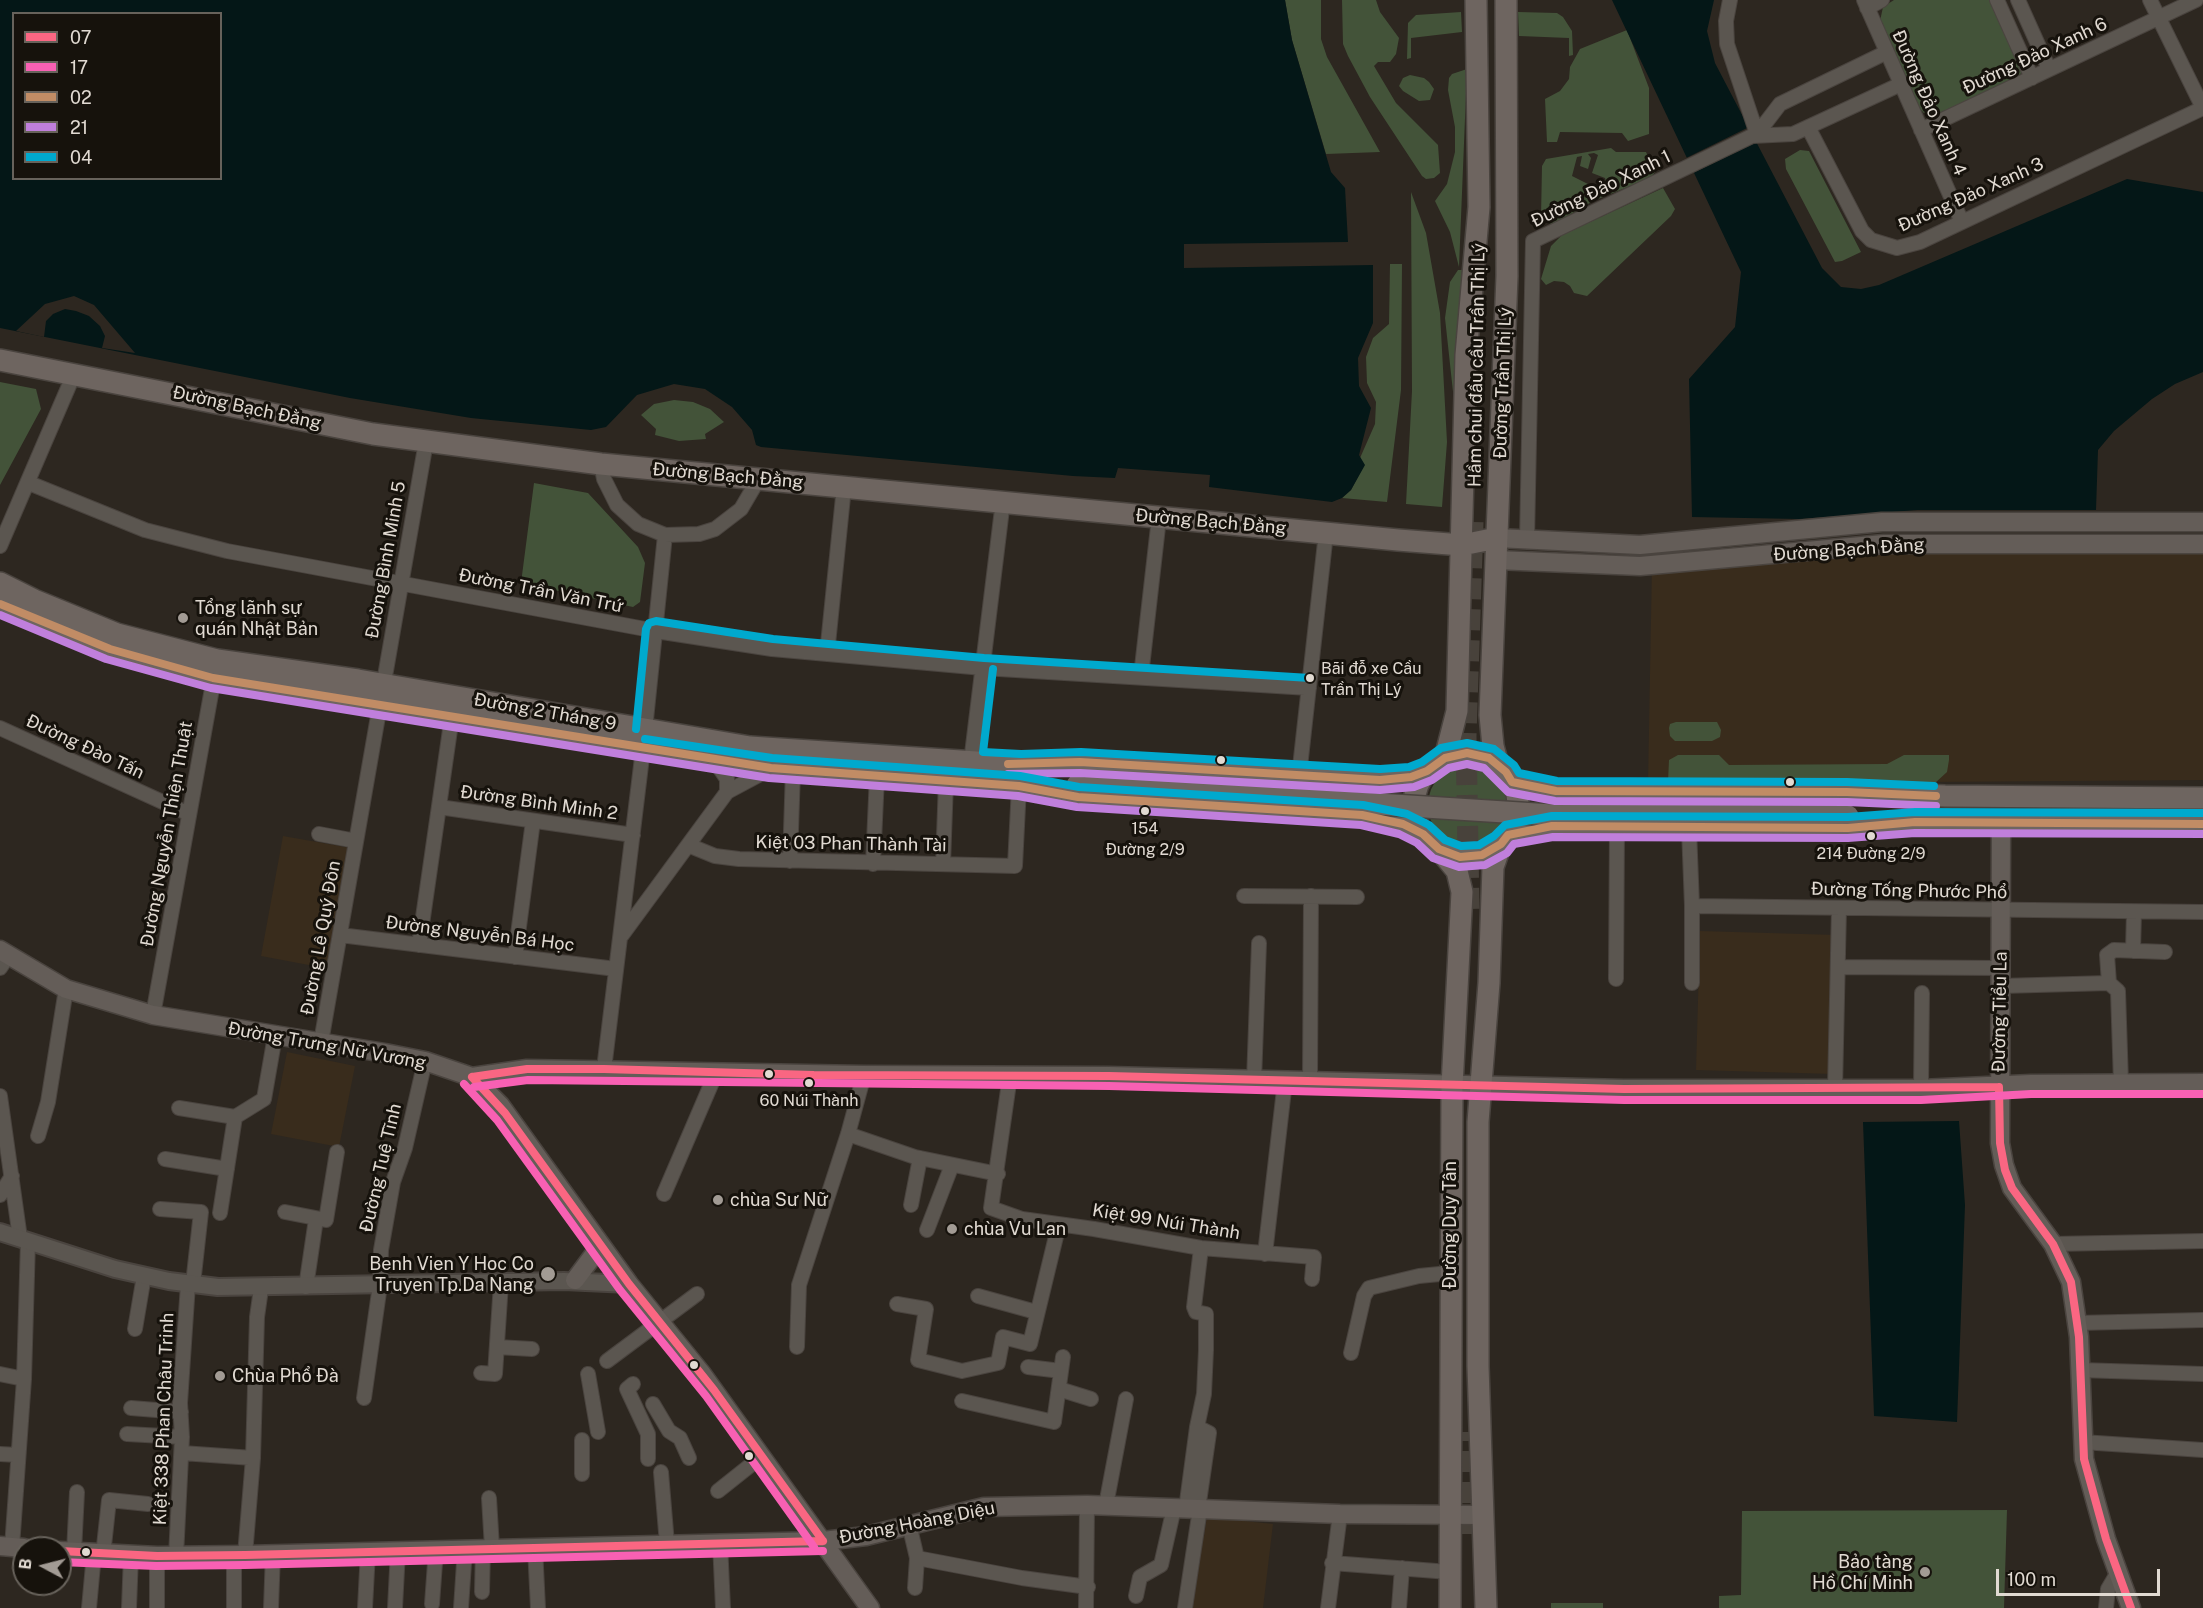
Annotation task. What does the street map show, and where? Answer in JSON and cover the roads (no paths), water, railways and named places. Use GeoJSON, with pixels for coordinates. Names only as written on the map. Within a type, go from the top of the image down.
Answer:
{"type":"FeatureCollection","features":[{"type":"Feature","properties":{"kind":"main road","name":"Đường Trần Thị Lý"},"geometry":{"type":"LineString","coordinates":[[1446,758],[1457,711],[1466,355],[1479,207],[1476,0]]}},
{"type":"Feature","properties":{"kind":"main road","name":"Hầm chui đầu cầu Trần Thị Lý"},"geometry":{"type":"LineString","coordinates":[[1486,527],[1495,276],[1505,203],[1506,0]]}},
{"type":"Feature","properties":{"kind":"main road","name":"Hầm chui đầu cầu Trần Thị Lý"},"geometry":{"type":"LineString","coordinates":[[1479,207],[1483,276],[1486,527]]}},
{"type":"Feature","properties":{"kind":"main road","name":"Đường Bạch Đằng"},"geometry":{"type":"LineString","coordinates":[[0,360],[426,442],[601,464],[758,480],[1462,545]]}},
{"type":"Feature","properties":{"kind":"main road"},"geometry":{"type":"LineString","coordinates":[[2115,521],[2115,543]]}},
{"type":"Feature","properties":{"kind":"main road","name":"Đường Bạch Đằng"},"geometry":{"type":"LineString","coordinates":[[1486,527],[1527,540],[1640,544],[1882,522],[2203,522]]}},
{"type":"Feature","properties":{"kind":"main road"},"geometry":{"type":"LineString","coordinates":[[1882,522],[1884,544]]}},
{"type":"Feature","properties":{"kind":"main road"},"geometry":{"type":"LineString","coordinates":[[1496,560],[1462,545],[1486,527],[1496,560],[1491,731],[1498,765]]}},
{"type":"Feature","properties":{"kind":"main road"},"geometry":{"type":"LineString","coordinates":[[1660,543],[1660,565]]}},
{"type":"Feature","properties":{"kind":"main road","name":"Đường Bạch Đằng"},"geometry":{"type":"LineString","coordinates":[[1496,560],[1660,565],[1884,544],[2203,544]]}},
{"type":"Feature","properties":{"kind":"main road","name":"Đường 2 Tháng 9"},"geometry":{"type":"LineString","coordinates":[[0,583],[52,608],[117,634],[215,669]]}},
{"type":"Feature","properties":{"kind":"main road","name":"Đường 2 Tháng 9"},"geometry":{"type":"LineString","coordinates":[[0,604],[110,649],[215,669],[382,694],[645,740],[714,760],[771,768],[946,781],[1020,776],[1080,762],[1396,780],[1427,771]]}},
{"type":"Feature","properties":{"kind":"main road"},"geometry":{"type":"LineString","coordinates":[[1459,655],[1492,655]]}},
{"type":"Feature","properties":{"kind":"main road","name":"Đường 2 Tháng 9"},"geometry":{"type":"LineString","coordinates":[[382,694],[452,716],[645,740],[971,762],[1020,776],[1078,797],[1362,815],[1403,824],[1423,834]]}},
{"type":"Feature","properties":{"kind":"main road"},"geometry":{"type":"LineString","coordinates":[[1504,839],[1517,815],[1516,792],[1512,782],[1498,765],[1478,755],[1456,754],[1427,771],[1421,780],[1415,802],[1418,824],[1423,834],[1439,849],[1449,854],[1471,857],[1482,855],[1504,839],[1523,830],[1552,826],[1689,829],[1848,828],[1915,822],[2203,824]]}},
{"type":"Feature","properties":{"kind":"main road"},"geometry":{"type":"LineString","coordinates":[[1020,776],[1554,803],[1847,810],[1915,822]]}},
{"type":"Feature","properties":{"kind":"main road"},"geometry":{"type":"LineString","coordinates":[[1512,782],[1556,791],[1847,792],[1916,796],[2203,798]]}},
{"type":"Feature","properties":{"kind":"main road"},"geometry":{"type":"LineString","coordinates":[[1847,810],[1916,796]]}},
{"type":"Feature","properties":{"kind":"main road","name":"Đường Tiểu La"},"geometry":{"type":"LineString","coordinates":[[2001,824],[1998,1126],[2004,1165],[2012,1188],[2053,1244],[2072,1282],[2078,1323],[2082,1442],[2094,1503],[2133,1607]]}},
{"type":"Feature","properties":{"kind":"main road","name":"Đường Duy Tân"},"geometry":{"type":"LineString","coordinates":[[1486,1608],[1478,1318],[1478,1122],[1490,962],[1494,867],[1504,839]]}},
{"type":"Feature","properties":{"kind":"main road","name":"Đường Duy Tân"},"geometry":{"type":"LineString","coordinates":[[1439,849],[1452,863],[1461,881],[1460,961],[1452,1086],[1449,1608]]}},
{"type":"Feature","properties":{"kind":"main road","name":"Đường Trưng Nữ Vương"},"geometry":{"type":"LineString","coordinates":[[3,958],[66,989],[153,1015],[425,1061],[472,1077],[506,1113],[629,1284],[702,1374],[870,1608]]}},
{"type":"Feature","properties":{"kind":"main road"},"geometry":{"type":"LineString","coordinates":[[1460,961],[1490,962]]}},
{"type":"Feature","properties":{"kind":"main road"},"geometry":{"type":"LineString","coordinates":[[472,1077],[527,1069],[604,1069],[716,1073],[1285,1081],[1481,1087],[1921,1089],[2031,1084],[2203,1083]]}},
{"type":"Feature","properties":{"kind":"main road"},"geometry":{"type":"LineString","coordinates":[[575,1281],[601,1245]]}},
{"type":"Feature","properties":{"kind":"main road"},"geometry":{"type":"LineString","coordinates":[[1450,1318],[1478,1318]]}},
{"type":"Feature","properties":{"kind":"main road","name":"Đường Hoàng Diệu"},"geometry":{"type":"LineString","coordinates":[[72,1552],[176,1556],[823,1541],[866,1536],[984,1507],[1106,1505],[1340,1515],[1482,1515]]}},
{"type":"Feature","properties":{"kind":"main road"},"geometry":{"type":"LineString","coordinates":[[1461,1608],[1465,1534],[1472,1608]]}},
{"type":"Feature","properties":{"kind":"street"},"geometry":{"type":"LineString","coordinates":[[1730,0],[1726,21],[1727,44],[1754,135]]}},
{"type":"Feature","properties":{"kind":"street"},"geometry":{"type":"LineString","coordinates":[[1865,4],[1882,0]]}},
{"type":"Feature","properties":{"kind":"street"},"geometry":{"type":"LineString","coordinates":[[1998,0],[2032,78]]}},
{"type":"Feature","properties":{"kind":"street"},"geometry":{"type":"LineString","coordinates":[[2018,0],[2049,69]]}},
{"type":"Feature","properties":{"kind":"street"},"geometry":{"type":"LineString","coordinates":[[2150,0],[2203,108]]}},
{"type":"Feature","properties":{"kind":"street","name":"Đường Đảo Xanh 6"},"geometry":{"type":"LineString","coordinates":[[1921,130],[2196,0]]}},
{"type":"Feature","properties":{"kind":"street","name":"Đường Đảo Xanh 4"},"geometry":{"type":"LineString","coordinates":[[1865,4],[1962,222]]}},
{"type":"Feature","properties":{"kind":"street","name":"Đường Đảo Xanh 1"},"geometry":{"type":"LineString","coordinates":[[1754,135],[1780,104],[1887,52]]}},
{"type":"Feature","properties":{"kind":"street","name":"Đường Đảo Xanh 1"},"geometry":{"type":"LineString","coordinates":[[1527,540],[1533,241],[1754,135],[1793,134],[1901,84]]}},
{"type":"Feature","properties":{"kind":"street","name":"Đường Đảo Xanh 3"},"geometry":{"type":"LineString","coordinates":[[1808,126],[1862,231],[1871,240],[1897,248],[1910,245],[1962,222],[2203,108]]}},
{"type":"Feature","properties":{"kind":"street"},"geometry":{"type":"LineString","coordinates":[[0,546],[74,374]]}},
{"type":"Feature","properties":{"kind":"street","name":"Đường Bình Minh 5"},"geometry":{"type":"LineString","coordinates":[[382,694],[426,442]]}},
{"type":"Feature","properties":{"kind":"street"},"geometry":{"type":"LineString","coordinates":[[601,464],[604,479],[617,505],[639,524],[665,535],[699,534],[715,529],[741,509],[758,480]]}},
{"type":"Feature","properties":{"kind":"street","name":"Đường Trần Văn Trứ"},"geometry":{"type":"LineString","coordinates":[[29,483],[155,532],[228,551],[401,581],[656,631],[772,649],[983,668],[1309,688]]}},
{"type":"Feature","properties":{"kind":"street"},"geometry":{"type":"LineString","coordinates":[[827,654],[844,487]]}},
{"type":"Feature","properties":{"kind":"street"},"geometry":{"type":"LineString","coordinates":[[971,762],[1003,501]]}},
{"type":"Feature","properties":{"kind":"street"},"geometry":{"type":"LineString","coordinates":[[1141,676],[1159,518]]}},
{"type":"Feature","properties":{"kind":"street"},"geometry":{"type":"LineString","coordinates":[[1299,776],[1326,533]]}},
{"type":"Feature","properties":{"kind":"street"},"geometry":{"type":"LineString","coordinates":[[604,1069],[645,740],[665,535]]}},
{"type":"Feature","properties":{"kind":"street","name":"Đường Nguyễn Thiện Thuật"},"geometry":{"type":"LineString","coordinates":[[153,1015],[215,669]]}},
{"type":"Feature","properties":{"kind":"street","name":"Đường Lê Quý Đôn"},"geometry":{"type":"LineString","coordinates":[[321,1042],[382,694]]}},
{"type":"Feature","properties":{"kind":"street"},"geometry":{"type":"LineString","coordinates":[[419,945],[452,716]]}},
{"type":"Feature","properties":{"kind":"street","name":"Đường Đào Tấn"},"geometry":{"type":"LineString","coordinates":[[0,728],[189,814]]}},
{"type":"Feature","properties":{"kind":"street"},"geometry":{"type":"LineString","coordinates":[[714,760],[727,779],[728,792]]}},
{"type":"Feature","properties":{"kind":"street"},"geometry":{"type":"LineString","coordinates":[[620,937],[728,792],[771,768]]}},
{"type":"Feature","properties":{"kind":"street"},"geometry":{"type":"LineString","coordinates":[[790,861],[793,770]]}},
{"type":"Feature","properties":{"kind":"street"},"geometry":{"type":"LineString","coordinates":[[873,864],[877,776]]}},
{"type":"Feature","properties":{"kind":"street","name":"Kiệt 03 Phan Thành Tài"},"geometry":{"type":"LineString","coordinates":[[688,845],[715,856],[790,861],[1015,866],[1020,776]]}},
{"type":"Feature","properties":{"kind":"street"},"geometry":{"type":"LineString","coordinates":[[943,864],[946,781]]}},
{"type":"Feature","properties":{"kind":"street","name":"Đường Bình Minh 2"},"geometry":{"type":"LineString","coordinates":[[439,807],[633,835]]}},
{"type":"Feature","properties":{"kind":"street"},"geometry":{"type":"LineString","coordinates":[[515,957],[533,821]]}},
{"type":"Feature","properties":{"kind":"street"},"geometry":{"type":"LineString","coordinates":[[1616,979],[1617,828]]}},
{"type":"Feature","properties":{"kind":"street"},"geometry":{"type":"LineString","coordinates":[[1689,829],[1692,982]]}},
{"type":"Feature","properties":{"kind":"street","name":"Đường Lê Quý Đôn"},"geometry":{"type":"LineString","coordinates":[[319,834],[356,841]]}},
{"type":"Feature","properties":{"kind":"street"},"geometry":{"type":"LineString","coordinates":[[1244,896],[1357,897]]}},
{"type":"Feature","properties":{"kind":"street"},"geometry":{"type":"LineString","coordinates":[[1310,1082],[1311,896]]}},
{"type":"Feature","properties":{"kind":"street","name":"Đường Tống Phước Phổ"},"geometry":{"type":"LineString","coordinates":[[1692,906],[2203,912]]}},
{"type":"Feature","properties":{"kind":"street"},"geometry":{"type":"LineString","coordinates":[[1835,1089],[1839,908]]}},
{"type":"Feature","properties":{"kind":"street"},"geometry":{"type":"LineString","coordinates":[[2133,951],[2134,912]]}},
{"type":"Feature","properties":{"kind":"street","name":"Đường Nguyễn Bá Học"},"geometry":{"type":"LineString","coordinates":[[340,934],[616,969]]}},
{"type":"Feature","properties":{"kind":"street"},"geometry":{"type":"LineString","coordinates":[[1254,1081],[1259,943]]}},
{"type":"Feature","properties":{"kind":"street"},"geometry":{"type":"LineString","coordinates":[[2109,983],[2107,955],[2109,952],[2164,952]]}},
{"type":"Feature","properties":{"kind":"street"},"geometry":{"type":"LineString","coordinates":[[1838,967],[2109,983],[2118,991],[2121,1083]]}},
{"type":"Feature","properties":{"kind":"street"},"geometry":{"type":"LineString","coordinates":[[38,1136],[48,1102],[66,989]]}},
{"type":"Feature","properties":{"kind":"street"},"geometry":{"type":"LineString","coordinates":[[1921,1089],[1922,993]]}},
{"type":"Feature","properties":{"kind":"street"},"geometry":{"type":"LineString","coordinates":[[179,1108],[235,1117],[264,1099],[275,1036]]}},
{"type":"Feature","properties":{"kind":"street","name":"Đường Tuệ Tĩnh"},"geometry":{"type":"LineString","coordinates":[[364,1398],[380,1285],[381,1250],[393,1182],[405,1148],[425,1061]]}},
{"type":"Feature","properties":{"kind":"street"},"geometry":{"type":"LineString","coordinates":[[664,1194],[716,1073]]}},
{"type":"Feature","properties":{"kind":"street"},"geometry":{"type":"LineString","coordinates":[[797,1347],[799,1285],[848,1134],[864,1075]]}},
{"type":"Feature","properties":{"kind":"street"},"geometry":{"type":"LineString","coordinates":[[848,1134],[920,1158],[998,1174],[1010,1076]]}},
{"type":"Feature","properties":{"kind":"street"},"geometry":{"type":"LineString","coordinates":[[1265,1254],[1285,1081]]}},
{"type":"Feature","properties":{"kind":"street"},"geometry":{"type":"LineString","coordinates":[[1,1105],[24,1239],[24,1379],[13,1536]]}},
{"type":"Feature","properties":{"kind":"street"},"geometry":{"type":"LineString","coordinates":[[219,1213],[235,1117]]}},
{"type":"Feature","properties":{"kind":"street"},"geometry":{"type":"LineString","coordinates":[[285,1212],[326,1220],[337,1152]]}},
{"type":"Feature","properties":{"kind":"street"},"geometry":{"type":"LineString","coordinates":[[911,1205],[920,1158]]}},
{"type":"Feature","properties":{"kind":"street"},"geometry":{"type":"LineString","coordinates":[[165,1159],[227,1169]]}},
{"type":"Feature","properties":{"kind":"street"},"geometry":{"type":"LineString","coordinates":[[927,1230],[952,1165]]}},
{"type":"Feature","properties":{"kind":"street","name":"Kiệt 99 Núi Thành"},"geometry":{"type":"LineString","coordinates":[[998,1174],[991,1208],[1022,1219],[1201,1248],[1314,1257],[1312,1279]]}},
{"type":"Feature","properties":{"kind":"street"},"geometry":{"type":"LineString","coordinates":[[0,1195],[12,1176]]}},
{"type":"Feature","properties":{"kind":"street","name":"Kiệt 338 Phan Châu Trinh"},"geometry":{"type":"LineString","coordinates":[[160,1209],[201,1212],[190,1284],[181,1413],[182,1453],[176,1556]]}},
{"type":"Feature","properties":{"kind":"street"},"geometry":{"type":"LineString","coordinates":[[306,1287],[316,1219]]}},
{"type":"Feature","properties":{"kind":"street"},"geometry":{"type":"LineString","coordinates":[[897,1304],[927,1309],[918,1360],[962,1371],[998,1363],[1003,1337],[1030,1344],[1059,1224]]}},
{"type":"Feature","properties":{"kind":"street"},"geometry":{"type":"LineString","coordinates":[[0,1232],[144,1275],[190,1284],[261,1289],[437,1282],[575,1281],[629,1284]]}},
{"type":"Feature","properties":{"kind":"street"},"geometry":{"type":"LineString","coordinates":[[2053,1244],[2203,1241]]}},
{"type":"Feature","properties":{"kind":"street"},"geometry":{"type":"LineString","coordinates":[[1185,1608],[1190,1509],[1209,1433],[1197,1427],[1204,1394],[1206,1350],[1206,1314],[1196,1312],[1194,1307],[1201,1248]]}},
{"type":"Feature","properties":{"kind":"street"},"geometry":{"type":"LineString","coordinates":[[1351,1353],[1364,1296],[1369,1288],[1419,1276],[1450,1274]]}},
{"type":"Feature","properties":{"kind":"street"},"geometry":{"type":"LineString","coordinates":[[135,1329],[144,1275]]}},
{"type":"Feature","properties":{"kind":"street"},"geometry":{"type":"LineString","coordinates":[[481,1372],[495,1374],[501,1283]]}},
{"type":"Feature","properties":{"kind":"street"},"geometry":{"type":"LineString","coordinates":[[234,1608],[253,1458],[257,1317],[261,1289]]}},
{"type":"Feature","properties":{"kind":"street"},"geometry":{"type":"LineString","coordinates":[[607,1362],[697,1294]]}},
{"type":"Feature","properties":{"kind":"street"},"geometry":{"type":"LineString","coordinates":[[978,1296],[1036,1312]]}},
{"type":"Feature","properties":{"kind":"street"},"geometry":{"type":"LineString","coordinates":[[2078,1323],[2203,1320]]}},
{"type":"Feature","properties":{"kind":"street"},"geometry":{"type":"LineString","coordinates":[[497,1347],[532,1349]]}},
{"type":"Feature","properties":{"kind":"street"},"geometry":{"type":"LineString","coordinates":[[962,1401],[1054,1422],[1062,1364],[1028,1367]]}},
{"type":"Feature","properties":{"kind":"street"},"geometry":{"type":"LineString","coordinates":[[2080,1370],[2203,1374]]}},
{"type":"Feature","properties":{"kind":"street"},"geometry":{"type":"LineString","coordinates":[[0,1374],[24,1379]]}},
{"type":"Feature","properties":{"kind":"street"},"geometry":{"type":"LineString","coordinates":[[588,1374],[598,1432]]}},
{"type":"Feature","properties":{"kind":"street"},"geometry":{"type":"LineString","coordinates":[[633,1384],[627,1389],[648,1434],[648,1458]]}},
{"type":"Feature","properties":{"kind":"street"},"geometry":{"type":"LineString","coordinates":[[1059,1389],[1091,1399]]}},
{"type":"Feature","properties":{"kind":"street"},"geometry":{"type":"LineString","coordinates":[[1106,1505],[1126,1399]]}},
{"type":"Feature","properties":{"kind":"street"},"geometry":{"type":"LineString","coordinates":[[653,1404],[669,1431],[680,1438],[689,1458]]}},
{"type":"Feature","properties":{"kind":"street"},"geometry":{"type":"LineString","coordinates":[[131,1408],[181,1413]]}},
{"type":"Feature","properties":{"kind":"street"},"geometry":{"type":"LineString","coordinates":[[128,1434],[182,1437]]}},
{"type":"Feature","properties":{"kind":"street"},"geometry":{"type":"LineString","coordinates":[[582,1440],[582,1474]]}},
{"type":"Feature","properties":{"kind":"street"},"geometry":{"type":"LineString","coordinates":[[2082,1442],[2203,1450]]}},
{"type":"Feature","properties":{"kind":"street"},"geometry":{"type":"LineString","coordinates":[[182,1453],[253,1458]]}},
{"type":"Feature","properties":{"kind":"street"},"geometry":{"type":"LineString","coordinates":[[0,1454],[18,1455]]}},
{"type":"Feature","properties":{"kind":"street"},"geometry":{"type":"LineString","coordinates":[[718,1491],[762,1456]]}},
{"type":"Feature","properties":{"kind":"street"},"geometry":{"type":"LineString","coordinates":[[661,1472],[667,1544]]}},
{"type":"Feature","properties":{"kind":"street"},"geometry":{"type":"LineString","coordinates":[[70,1536],[77,1492]]}},
{"type":"Feature","properties":{"kind":"street"},"geometry":{"type":"LineString","coordinates":[[461,1608],[480,1548],[489,1498]]}},
{"type":"Feature","properties":{"kind":"street"},"geometry":{"type":"LineString","coordinates":[[89,1608],[109,1500],[148,1504]]}},
{"type":"Feature","properties":{"kind":"street"},"geometry":{"type":"LineString","coordinates":[[1086,1608],[1087,1505]]}},
{"type":"Feature","properties":{"kind":"street"},"geometry":{"type":"LineString","coordinates":[[1136,1596],[1140,1577],[1161,1564],[1190,1509]]}},
{"type":"Feature","properties":{"kind":"street"},"geometry":{"type":"LineString","coordinates":[[1328,1608],[1340,1515]]}},
{"type":"Feature","properties":{"kind":"street"},"geometry":{"type":"LineString","coordinates":[[909,1524],[917,1558],[915,1588]]}},
{"type":"Feature","properties":{"kind":"street"},"geometry":{"type":"LineString","coordinates":[[720,1542],[723,1608]]}},
{"type":"Feature","properties":{"kind":"street"},"geometry":{"type":"LineString","coordinates":[[535,1547],[538,1608]]}},
{"type":"Feature","properties":{"kind":"street"},"geometry":{"type":"LineString","coordinates":[[480,1548],[482,1592]]}},
{"type":"Feature","properties":{"kind":"street"},"geometry":{"type":"LineString","coordinates":[[432,1604],[436,1549]]}},
{"type":"Feature","properties":{"kind":"street"},"geometry":{"type":"LineString","coordinates":[[395,1608],[398,1550]]}},
{"type":"Feature","properties":{"kind":"street"},"geometry":{"type":"LineString","coordinates":[[365,1608],[368,1551]]}},
{"type":"Feature","properties":{"kind":"street"},"geometry":{"type":"LineString","coordinates":[[271,1608],[273,1553]]}},
{"type":"Feature","properties":{"kind":"street"},"geometry":{"type":"LineString","coordinates":[[129,1608],[131,1556]]}},
{"type":"Feature","properties":{"kind":"street"},"geometry":{"type":"LineString","coordinates":[[157,1556],[157,1608]]}},
{"type":"Feature","properties":{"kind":"street"},"geometry":{"type":"LineString","coordinates":[[917,1558],[1022,1578],[1088,1587]]}},
{"type":"Feature","properties":{"kind":"street"},"geometry":{"type":"LineString","coordinates":[[1332,1563],[1449,1572]]}},
{"type":"Feature","properties":{"kind":"street"},"geometry":{"type":"LineString","coordinates":[[1399,1608],[1402,1568]]}},
{"type":"Feature","properties":{"kind":"street"},"geometry":{"type":"LineString","coordinates":[[2106,1608],[2108,1589],[2118,1572]]}},
{"type":"Feature","properties":{"kind":"tunnel"},"geometry":{"type":"LineString","coordinates":[[1469,909],[1466,736],[1473,522]]}},
{"type":"Feature","properties":{"kind":"tunnel"},"geometry":{"type":"LineString","coordinates":[[1470,1534],[1471,1432]]}},
{"type":"Feature","properties":{"kind":"place","name":"Tổng lãnh sự quán Nhật Bản"},"geometry":{"type":"Point","coordinates":[183,618]}},
{"type":"Feature","properties":{"kind":"place","name":"Bãi đỗ xe Cầu Trần Thị Lý"},"geometry":{"type":"Point","coordinates":[1310,678]}},
{"type":"Feature","properties":{"kind":"place","name":"154 Đường 2/9"},"geometry":{"type":"Point","coordinates":[1145,811]}},
{"type":"Feature","properties":{"kind":"place","name":"214 Đường 2/9"},"geometry":{"type":"Point","coordinates":[1871,836]}},
{"type":"Feature","properties":{"kind":"place","name":"60 Núi Thành"},"geometry":{"type":"Point","coordinates":[809,1083]}},
{"type":"Feature","properties":{"kind":"place","name":"chùa Sư Nữ"},"geometry":{"type":"Point","coordinates":[718,1200]}},
{"type":"Feature","properties":{"kind":"place","name":"chùa Vu Lan"},"geometry":{"type":"Point","coordinates":[952,1229]}},
{"type":"Feature","properties":{"kind":"place","name":"Benh Vien Y Hoc Co Truyen Tp.Da Nang"},"geometry":{"type":"Point","coordinates":[548,1274]}},
{"type":"Feature","properties":{"kind":"place","name":"Chùa Phổ Đà"},"geometry":{"type":"Point","coordinates":[220,1376]}},
{"type":"Feature","properties":{"kind":"place","name":"Bảo tàng Hồ Chí Minh"},"geometry":{"type":"Point","coordinates":[1925,1572]}}]}
